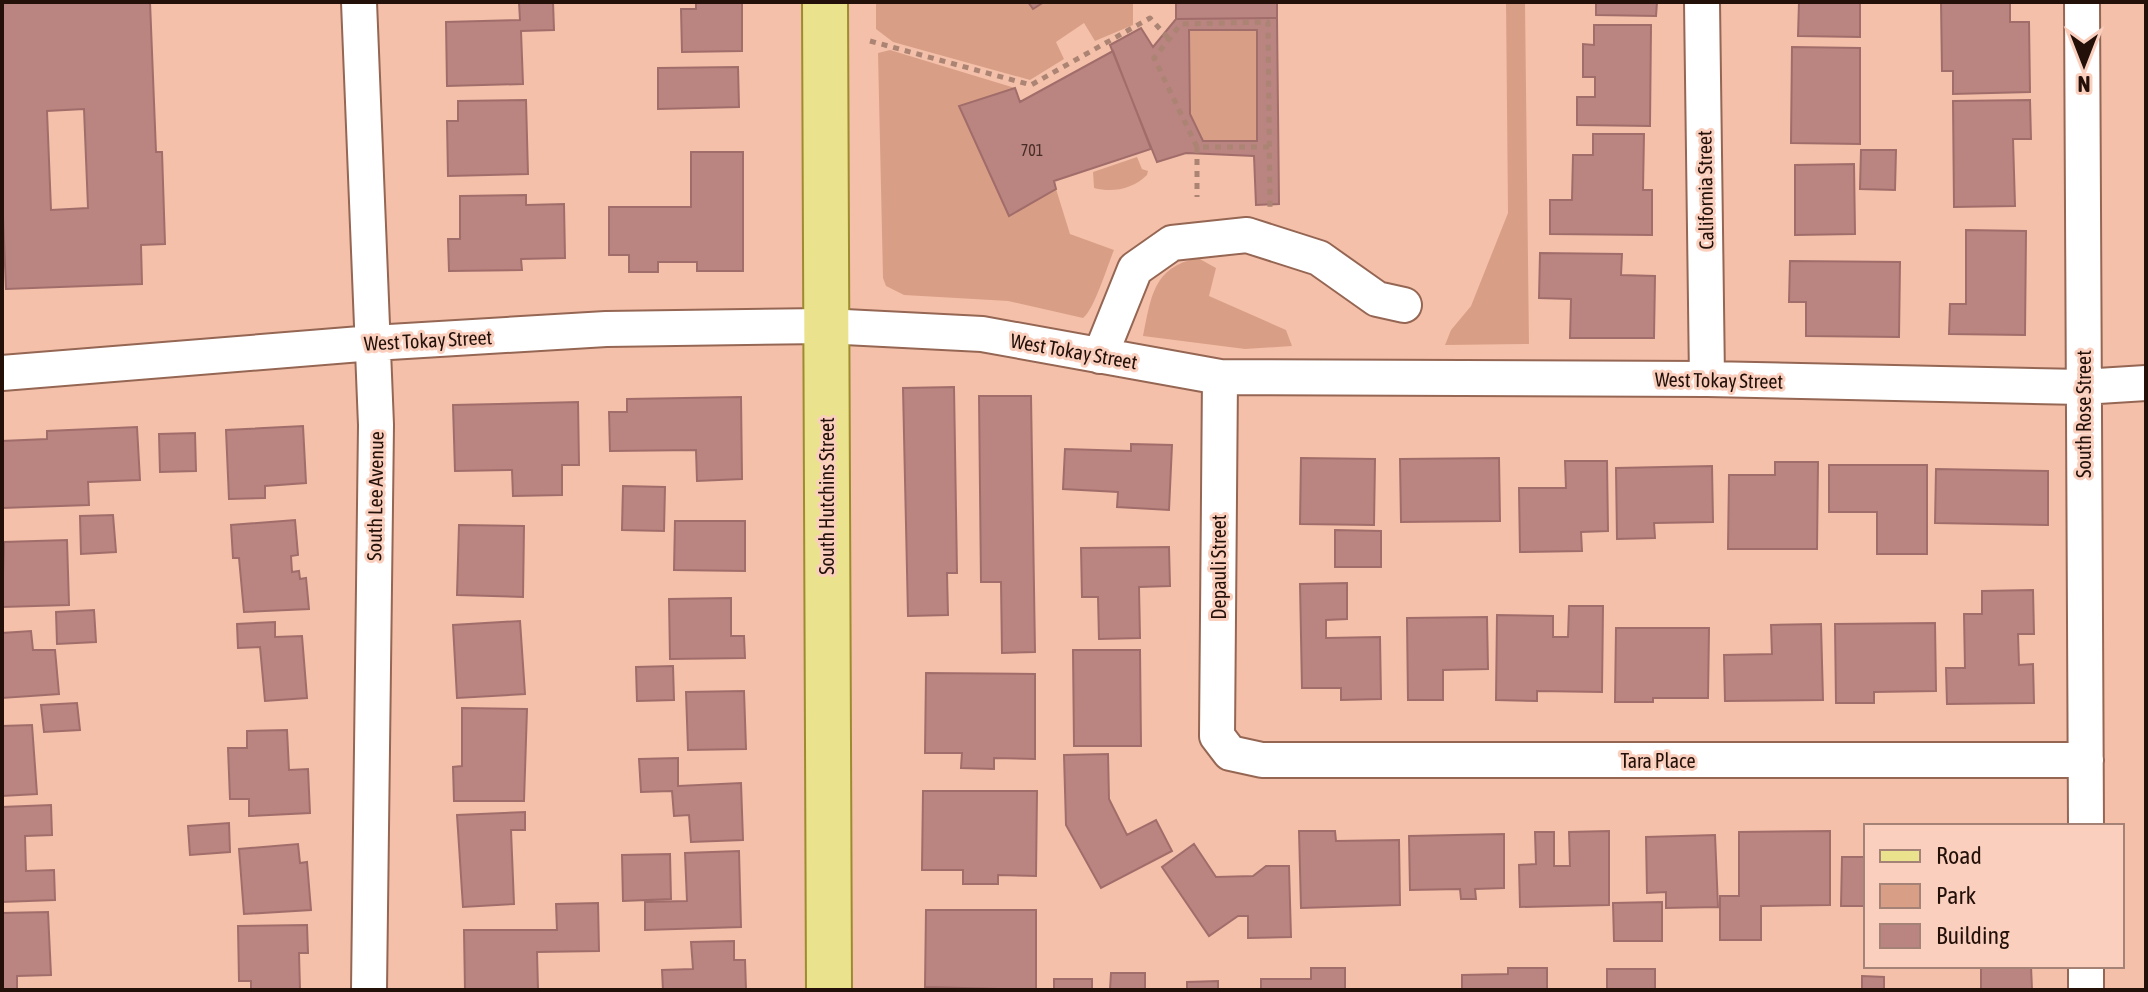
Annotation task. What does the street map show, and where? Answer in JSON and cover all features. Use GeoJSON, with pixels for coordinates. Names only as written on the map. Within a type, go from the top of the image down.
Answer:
{"type":"FeatureCollection","features":[{"type":"Feature","properties":{"kind":"main road","name":"South Hutchins Street"},"geometry":{"type":"LineString","coordinates":[[825,2],[829,990]]}},
{"type":"Feature","properties":{"kind":"street","name":"South Lee Avenue"},"geometry":{"type":"LineString","coordinates":[[359,2],[376,425],[369,990]]}},
{"type":"Feature","properties":{"kind":"street","name":"California Street"},"geometry":{"type":"LineString","coordinates":[[1702,2],[1707,379]]}},
{"type":"Feature","properties":{"kind":"street","name":"South Rose Street"},"geometry":{"type":"LineString","coordinates":[[2082,2],[2086,824]]}},
{"type":"Feature","properties":{"kind":"street"},"geometry":{"type":"LineString","coordinates":[[1100,356],[1135,269],[1172,243],[1247,235],[1319,258],[1377,299],[1404,305]]}},
{"type":"Feature","properties":{"kind":"street","name":"West Tokay Street"},"geometry":{"type":"LineString","coordinates":[[2,373],[373,343],[606,329],[825,326],[982,334],[1220,377],[1707,379],[2082,387],[2146,383]]}},
{"type":"Feature","properties":{"kind":"street","name":"Depauli Street"},"geometry":{"type":"LineString","coordinates":[[1220,377],[1217,736],[1230,753]]}},
{"type":"Feature","properties":{"kind":"street","name":"Tara Place"},"geometry":{"type":"LineString","coordinates":[[1230,753],[1262,760],[2086,760]]}},
{"type":"Feature","properties":{"kind":"street"},"geometry":{"type":"LineString","coordinates":[[2086,968],[2086,990]]}},
{"type":"Feature","properties":{"kind":"path"},"geometry":{"type":"LineString","coordinates":[[870,41],[1031,85],[1150,18],[1169,39]]}},
{"type":"Feature","properties":{"kind":"path"},"geometry":{"type":"LineString","coordinates":[[1197,197],[1197,147],[1154,58],[1181,24],[1268,22],[1270,243]]}},
{"type":"Feature","properties":{"kind":"path"},"geometry":{"type":"LineString","coordinates":[[1197,147],[1269,147]]}},
{"type":"Feature","properties":{"kind":"green space"},"geometry":{"type":"Polygon","coordinates":[[[876,2],[1133,2],[1133,25],[1095,41],[1084,23],[1056,42],[1064,59],[1030,80],[893,42],[876,29],[876,2]]]}},
{"type":"Feature","properties":{"kind":"green space"},"geometry":{"type":"Polygon","coordinates":[[[1506,2],[1525,2],[1529,344],[1445,345],[1451,330],[1471,306],[1508,213],[1506,2]]]}},
{"type":"Feature","properties":{"kind":"green space"},"geometry":{"type":"Polygon","coordinates":[[[1189,30],[1257,30],[1257,141],[1203,141],[1190,114],[1189,30]]]}},
{"type":"Feature","properties":{"kind":"green space"},"geometry":{"type":"Polygon","coordinates":[[[890,50],[1015,88],[960,106],[1009,216],[1056,189],[1070,234],[1114,250],[1096,297],[1083,318],[1008,301],[904,295],[886,286],[883,278],[878,53],[890,50]]]}},
{"type":"Feature","properties":{"kind":"green space"},"geometry":{"type":"Polygon","coordinates":[[[1137,157],[1142,169],[1148,171],[1141,180],[1122,189],[1094,188],[1093,172],[1137,157]]]}},
{"type":"Feature","properties":{"kind":"green space"},"geometry":{"type":"Polygon","coordinates":[[[1198,258],[1216,268],[1209,296],[1286,330],[1292,346],[1245,349],[1143,336],[1152,297],[1163,276],[1183,262],[1198,258]]]}},
{"type":"Feature","properties":{"kind":"building"},"geometry":{"type":"Polygon","coordinates":[[[2,2],[150,2],[156,152],[162,152],[165,244],[141,245],[142,284],[6,289],[2,193],[2,2]],[[84,109],[47,111],[51,210],[88,208],[84,109]]]}},
{"type":"Feature","properties":{"kind":"building"},"geometry":{"type":"Polygon","coordinates":[[[519,2],[553,2],[554,30],[521,31],[523,84],[447,86],[446,22],[520,20],[519,2]]]}},
{"type":"Feature","properties":{"kind":"building"},"geometry":{"type":"Polygon","coordinates":[[[696,2],[742,2],[742,51],[682,52],[681,9],[696,9],[696,2]]]}},
{"type":"Feature","properties":{"kind":"building"},"geometry":{"type":"Polygon","coordinates":[[[1028,2],[1044,2],[1033,9],[1028,2]]]}},
{"type":"Feature","properties":{"kind":"building"},"geometry":{"type":"Polygon","coordinates":[[[1176,2],[1277,2],[1277,18],[1176,19],[1176,2]]]}},
{"type":"Feature","properties":{"kind":"building"},"geometry":{"type":"Polygon","coordinates":[[[1596,2],[1657,2],[1656,16],[1596,15],[1596,2]]]}},
{"type":"Feature","properties":{"kind":"building"},"geometry":{"type":"Polygon","coordinates":[[[1799,2],[1860,2],[1860,37],[1798,36],[1799,2]]]}},
{"type":"Feature","properties":{"kind":"building"},"geometry":{"type":"Polygon","coordinates":[[[1941,2],[2010,2],[2010,22],[2029,22],[2030,92],[1953,94],[1953,71],[1942,71],[1941,2]]]}},
{"type":"Feature","properties":{"kind":"building"},"geometry":{"type":"Polygon","coordinates":[[[1277,18],[1279,204],[1256,205],[1254,156],[1186,153],[1157,162],[1110,45],[1141,28],[1153,47],[1176,19],[1277,18]],[[1189,30],[1190,114],[1203,141],[1257,141],[1257,30],[1189,30]]]}},
{"type":"Feature","properties":{"kind":"building"},"geometry":{"type":"Polygon","coordinates":[[[1594,25],[1651,25],[1650,126],[1577,125],[1577,97],[1595,97],[1595,77],[1583,77],[1583,44],[1594,45],[1594,25]]]}},
{"type":"Feature","properties":{"kind":"building"},"geometry":{"type":"Polygon","coordinates":[[[1792,47],[1860,48],[1860,144],[1791,143],[1792,47]]]}},
{"type":"Feature","properties":{"kind":"building"},"geometry":{"type":"Polygon","coordinates":[[[1113,51],[1151,149],[1054,181],[1056,189],[1009,216],[959,106],[1015,88],[1020,102],[1113,51]]]}},
{"type":"Feature","properties":{"kind":"building"},"geometry":{"type":"Polygon","coordinates":[[[738,67],[739,107],[658,109],[658,68],[738,67]]]}},
{"type":"Feature","properties":{"kind":"building"},"geometry":{"type":"Polygon","coordinates":[[[526,100],[528,174],[448,176],[447,121],[458,121],[458,101],[526,100]]]}},
{"type":"Feature","properties":{"kind":"building"},"geometry":{"type":"Polygon","coordinates":[[[2030,100],[2031,139],[2013,139],[2015,206],[1954,207],[1953,101],[2030,100]]]}},
{"type":"Feature","properties":{"kind":"building"},"geometry":{"type":"Polygon","coordinates":[[[1593,134],[1644,134],[1643,190],[1652,190],[1652,235],[1550,234],[1550,200],[1572,200],[1573,155],[1593,155],[1593,134]]]}},
{"type":"Feature","properties":{"kind":"building"},"geometry":{"type":"Polygon","coordinates":[[[1861,150],[1896,150],[1895,190],[1860,189],[1861,150]]]}},
{"type":"Feature","properties":{"kind":"building"},"geometry":{"type":"Polygon","coordinates":[[[691,152],[743,152],[743,271],[697,271],[697,262],[658,262],[658,272],[629,272],[629,255],[609,255],[609,207],[691,207],[691,152]]]}},
{"type":"Feature","properties":{"kind":"building"},"geometry":{"type":"Polygon","coordinates":[[[1854,164],[1855,234],[1795,235],[1795,165],[1854,164]]]}},
{"type":"Feature","properties":{"kind":"building"},"geometry":{"type":"Polygon","coordinates":[[[526,195],[526,205],[564,204],[565,258],[521,259],[522,270],[449,271],[448,239],[460,239],[460,196],[526,195]]]}},
{"type":"Feature","properties":{"kind":"building"},"geometry":{"type":"Polygon","coordinates":[[[1966,230],[2026,231],[2025,335],[1949,334],[1950,304],[1966,304],[1966,230]]]}},
{"type":"Feature","properties":{"kind":"building"},"geometry":{"type":"Polygon","coordinates":[[[1540,253],[1622,254],[1621,275],[1655,276],[1654,338],[1570,338],[1571,299],[1539,298],[1540,253]]]}},
{"type":"Feature","properties":{"kind":"building"},"geometry":{"type":"Polygon","coordinates":[[[1790,261],[1900,262],[1899,337],[1806,336],[1806,302],[1789,302],[1790,261]]]}},
{"type":"Feature","properties":{"kind":"building"},"geometry":{"type":"Polygon","coordinates":[[[954,387],[957,573],[947,573],[948,615],[908,616],[903,388],[954,387]]]}},
{"type":"Feature","properties":{"kind":"building"},"geometry":{"type":"Polygon","coordinates":[[[979,396],[1031,396],[1035,652],[1002,653],[1001,582],[981,582],[979,396]]]}},
{"type":"Feature","properties":{"kind":"building"},"geometry":{"type":"Polygon","coordinates":[[[741,397],[742,479],[697,481],[696,450],[610,451],[609,412],[627,412],[627,399],[741,397]]]}},
{"type":"Feature","properties":{"kind":"building"},"geometry":{"type":"Polygon","coordinates":[[[578,402],[579,465],[562,465],[562,495],[513,496],[512,470],[455,471],[453,405],[578,402]]]}},
{"type":"Feature","properties":{"kind":"building"},"geometry":{"type":"Polygon","coordinates":[[[303,426],[306,483],[265,486],[265,498],[229,499],[226,430],[303,426]]]}},
{"type":"Feature","properties":{"kind":"building"},"geometry":{"type":"Polygon","coordinates":[[[137,427],[140,480],[88,482],[89,505],[2,508],[2,441],[47,439],[47,431],[137,427]]]}},
{"type":"Feature","properties":{"kind":"building"},"geometry":{"type":"Polygon","coordinates":[[[195,433],[196,471],[160,472],[159,434],[195,433]]]}},
{"type":"Feature","properties":{"kind":"building"},"geometry":{"type":"Polygon","coordinates":[[[1131,444],[1172,445],[1169,510],[1117,507],[1118,492],[1063,489],[1065,449],[1131,451],[1131,444]]]}},
{"type":"Feature","properties":{"kind":"building"},"geometry":{"type":"Polygon","coordinates":[[[1301,458],[1375,459],[1374,525],[1300,524],[1301,458]]]}},
{"type":"Feature","properties":{"kind":"building"},"geometry":{"type":"Polygon","coordinates":[[[1499,458],[1500,521],[1401,522],[1400,459],[1499,458]]]}},
{"type":"Feature","properties":{"kind":"building"},"geometry":{"type":"Polygon","coordinates":[[[1565,461],[1607,461],[1608,531],[1581,532],[1582,551],[1520,552],[1519,488],[1566,488],[1565,461]]]}},
{"type":"Feature","properties":{"kind":"building"},"geometry":{"type":"Polygon","coordinates":[[[1775,462],[1818,462],[1817,549],[1728,549],[1729,475],[1775,475],[1775,462]]]}},
{"type":"Feature","properties":{"kind":"building"},"geometry":{"type":"Polygon","coordinates":[[[1829,465],[1927,465],[1927,554],[1877,554],[1877,512],[1829,512],[1829,465]]]}},
{"type":"Feature","properties":{"kind":"building"},"geometry":{"type":"Polygon","coordinates":[[[1712,466],[1713,522],[1654,523],[1655,538],[1617,539],[1616,468],[1712,466]]]}},
{"type":"Feature","properties":{"kind":"building"},"geometry":{"type":"Polygon","coordinates":[[[1936,469],[2048,471],[2048,525],[1935,523],[1936,469]]]}},
{"type":"Feature","properties":{"kind":"building"},"geometry":{"type":"Polygon","coordinates":[[[623,486],[665,487],[664,531],[622,530],[623,486]]]}},
{"type":"Feature","properties":{"kind":"building"},"geometry":{"type":"Polygon","coordinates":[[[113,515],[116,552],[81,554],[80,516],[113,515]]]}},
{"type":"Feature","properties":{"kind":"building"},"geometry":{"type":"Polygon","coordinates":[[[295,520],[298,555],[291,556],[292,572],[299,571],[300,579],[306,578],[309,609],[244,612],[239,558],[233,558],[231,525],[295,520]]]}},
{"type":"Feature","properties":{"kind":"building"},"geometry":{"type":"Polygon","coordinates":[[[675,521],[745,521],[745,571],[674,570],[675,521]]]}},
{"type":"Feature","properties":{"kind":"building"},"geometry":{"type":"Polygon","coordinates":[[[459,525],[524,526],[523,597],[457,595],[459,525]]]}},
{"type":"Feature","properties":{"kind":"building"},"geometry":{"type":"Polygon","coordinates":[[[1335,530],[1381,531],[1381,567],[1335,567],[1335,530]]]}},
{"type":"Feature","properties":{"kind":"building"},"geometry":{"type":"Polygon","coordinates":[[[67,540],[69,605],[2,607],[4,542],[67,540]]]}},
{"type":"Feature","properties":{"kind":"building"},"geometry":{"type":"Polygon","coordinates":[[[1169,547],[1170,586],[1139,587],[1140,638],[1099,639],[1098,597],[1082,597],[1081,548],[1169,547]]]}},
{"type":"Feature","properties":{"kind":"building"},"geometry":{"type":"Polygon","coordinates":[[[1347,583],[1347,619],[1326,620],[1326,638],[1380,637],[1381,699],[1341,700],[1341,688],[1302,688],[1300,584],[1347,583]]]}},
{"type":"Feature","properties":{"kind":"building"},"geometry":{"type":"Polygon","coordinates":[[[2033,590],[2034,634],[2018,634],[2019,665],[2033,664],[2034,703],[1947,704],[1946,668],[1965,668],[1964,614],[1982,614],[1982,591],[2033,590]]]}},
{"type":"Feature","properties":{"kind":"building"},"geometry":{"type":"Polygon","coordinates":[[[731,598],[731,636],[744,636],[745,658],[670,659],[669,599],[731,598]]]}},
{"type":"Feature","properties":{"kind":"building"},"geometry":{"type":"Polygon","coordinates":[[[1569,606],[1603,606],[1602,692],[1537,691],[1537,701],[1496,700],[1497,615],[1553,616],[1553,637],[1568,637],[1569,606]]]}},
{"type":"Feature","properties":{"kind":"building"},"geometry":{"type":"Polygon","coordinates":[[[94,610],[96,642],[57,644],[56,612],[94,610]]]}},
{"type":"Feature","properties":{"kind":"building"},"geometry":{"type":"Polygon","coordinates":[[[1487,617],[1488,669],[1443,670],[1443,700],[1408,700],[1407,618],[1487,617]]]}},
{"type":"Feature","properties":{"kind":"building"},"geometry":{"type":"Polygon","coordinates":[[[520,621],[525,694],[457,698],[453,625],[520,621]]]}},
{"type":"Feature","properties":{"kind":"building"},"geometry":{"type":"Polygon","coordinates":[[[275,622],[275,637],[302,636],[307,698],[265,701],[260,647],[238,648],[237,624],[275,622]]]}},
{"type":"Feature","properties":{"kind":"building"},"geometry":{"type":"Polygon","coordinates":[[[1935,623],[1936,691],[1874,692],[1874,703],[1836,703],[1835,624],[1935,623]]]}},
{"type":"Feature","properties":{"kind":"building"},"geometry":{"type":"Polygon","coordinates":[[[1821,624],[1823,700],[1725,701],[1724,655],[1772,654],[1771,625],[1821,624]]]}},
{"type":"Feature","properties":{"kind":"building"},"geometry":{"type":"Polygon","coordinates":[[[1616,628],[1709,628],[1708,698],[1615,702],[1616,628]]]}},
{"type":"Feature","properties":{"kind":"building"},"geometry":{"type":"Polygon","coordinates":[[[31,631],[33,650],[55,650],[59,694],[2,698],[2,633],[31,631]]]}},
{"type":"Feature","properties":{"kind":"building"},"geometry":{"type":"Polygon","coordinates":[[[1073,650],[1140,650],[1141,746],[1074,746],[1073,650]]]}},
{"type":"Feature","properties":{"kind":"building"},"geometry":{"type":"Polygon","coordinates":[[[673,666],[674,700],[637,701],[636,667],[673,666]]]}},
{"type":"Feature","properties":{"kind":"building"},"geometry":{"type":"Polygon","coordinates":[[[926,673],[1035,674],[1035,759],[994,758],[994,769],[961,768],[962,753],[925,753],[926,673]]]}},
{"type":"Feature","properties":{"kind":"building"},"geometry":{"type":"Polygon","coordinates":[[[744,691],[746,749],[688,750],[686,692],[744,691]]]}},
{"type":"Feature","properties":{"kind":"building"},"geometry":{"type":"Polygon","coordinates":[[[77,703],[80,730],[44,732],[41,705],[77,703]]]}},
{"type":"Feature","properties":{"kind":"building"},"geometry":{"type":"Polygon","coordinates":[[[462,708],[527,709],[524,801],[454,801],[453,767],[462,766],[462,708]]]}},
{"type":"Feature","properties":{"kind":"building"},"geometry":{"type":"Polygon","coordinates":[[[32,725],[37,794],[2,796],[2,726],[32,725]]]}},
{"type":"Feature","properties":{"kind":"building"},"geometry":{"type":"Polygon","coordinates":[[[287,730],[289,770],[308,769],[310,813],[249,816],[249,799],[230,799],[228,748],[247,748],[247,731],[287,730]]]}},
{"type":"Feature","properties":{"kind":"building"},"geometry":{"type":"Polygon","coordinates":[[[1108,754],[1109,799],[1127,835],[1156,820],[1172,851],[1101,888],[1066,825],[1064,755],[1108,754]]]}},
{"type":"Feature","properties":{"kind":"building"},"geometry":{"type":"Polygon","coordinates":[[[678,758],[678,786],[741,783],[743,840],[691,842],[689,815],[674,816],[672,791],[641,792],[639,759],[678,758]]]}},
{"type":"Feature","properties":{"kind":"building"},"geometry":{"type":"Polygon","coordinates":[[[923,791],[1037,791],[1036,876],[998,875],[998,884],[963,884],[963,870],[922,870],[923,791]]]}},
{"type":"Feature","properties":{"kind":"building"},"geometry":{"type":"Polygon","coordinates":[[[51,805],[52,835],[25,836],[26,871],[54,870],[55,900],[2,902],[2,807],[51,805]]]}},
{"type":"Feature","properties":{"kind":"building"},"geometry":{"type":"Polygon","coordinates":[[[525,812],[525,830],[511,830],[514,904],[463,907],[457,815],[525,812]]]}},
{"type":"Feature","properties":{"kind":"building"},"geometry":{"type":"Polygon","coordinates":[[[229,823],[230,852],[190,855],[188,826],[229,823]]]}},
{"type":"Feature","properties":{"kind":"building"},"geometry":{"type":"Polygon","coordinates":[[[1299,831],[1335,831],[1336,841],[1399,840],[1400,905],[1301,908],[1299,831]]]}},
{"type":"Feature","properties":{"kind":"building"},"geometry":{"type":"Polygon","coordinates":[[[1609,831],[1609,905],[1520,907],[1519,865],[1536,864],[1535,832],[1554,832],[1554,866],[1570,866],[1569,832],[1609,831]]]}},
{"type":"Feature","properties":{"kind":"building"},"geometry":{"type":"Polygon","coordinates":[[[1830,831],[1830,905],[1761,906],[1761,940],[1720,940],[1720,896],[1739,896],[1739,832],[1830,831]]]}},
{"type":"Feature","properties":{"kind":"building"},"geometry":{"type":"Polygon","coordinates":[[[1504,834],[1504,888],[1475,889],[1476,899],[1461,899],[1460,889],[1410,890],[1409,836],[1504,834]]]}},
{"type":"Feature","properties":{"kind":"building"},"geometry":{"type":"Polygon","coordinates":[[[1715,835],[1718,907],[1666,908],[1666,892],[1647,893],[1646,837],[1715,835]]]}},
{"type":"Feature","properties":{"kind":"building"},"geometry":{"type":"Polygon","coordinates":[[[298,844],[300,863],[307,862],[311,910],[244,914],[239,849],[298,844]]]}},
{"type":"Feature","properties":{"kind":"building"},"geometry":{"type":"Polygon","coordinates":[[[1194,844],[1216,877],[1253,876],[1266,866],[1289,866],[1291,937],[1248,938],[1248,916],[1238,916],[1209,936],[1162,867],[1194,844]]]}},
{"type":"Feature","properties":{"kind":"building"},"geometry":{"type":"Polygon","coordinates":[[[739,851],[741,927],[645,930],[645,902],[687,901],[685,853],[739,851]]]}},
{"type":"Feature","properties":{"kind":"building"},"geometry":{"type":"Polygon","coordinates":[[[670,854],[671,899],[623,901],[622,855],[670,854]]]}},
{"type":"Feature","properties":{"kind":"building"},"geometry":{"type":"Polygon","coordinates":[[[1842,857],[1864,857],[1864,906],[1841,906],[1842,857]]]}},
{"type":"Feature","properties":{"kind":"building"},"geometry":{"type":"Polygon","coordinates":[[[1662,902],[1662,941],[1614,941],[1613,903],[1662,902]]]}},
{"type":"Feature","properties":{"kind":"building"},"geometry":{"type":"Polygon","coordinates":[[[598,903],[599,951],[537,952],[538,989],[465,990],[464,930],[557,930],[556,904],[598,903]]]}},
{"type":"Feature","properties":{"kind":"building"},"geometry":{"type":"Polygon","coordinates":[[[926,910],[1036,910],[1036,990],[925,987],[926,910]]]}},
{"type":"Feature","properties":{"kind":"building"},"geometry":{"type":"Polygon","coordinates":[[[48,912],[51,975],[17,976],[17,989],[2,990],[2,913],[48,912]]]}},
{"type":"Feature","properties":{"kind":"building"},"geometry":{"type":"Polygon","coordinates":[[[307,925],[308,953],[299,953],[300,990],[251,990],[251,981],[239,981],[238,926],[307,925]]]}},
{"type":"Feature","properties":{"kind":"building"},"geometry":{"type":"Polygon","coordinates":[[[734,941],[734,960],[745,960],[746,990],[663,990],[662,970],[693,969],[691,942],[734,941]]]}},
{"type":"Feature","properties":{"kind":"building"},"geometry":{"type":"Polygon","coordinates":[[[1311,968],[1345,968],[1345,990],[1261,990],[1261,979],[1311,979],[1311,968]]]}},
{"type":"Feature","properties":{"kind":"building"},"geometry":{"type":"Polygon","coordinates":[[[1508,968],[1547,968],[1547,990],[1462,990],[1462,975],[1508,974],[1508,968]]]}},
{"type":"Feature","properties":{"kind":"building"},"geometry":{"type":"Polygon","coordinates":[[[1981,968],[2031,968],[2032,990],[1981,990],[1981,968]]]}},
{"type":"Feature","properties":{"kind":"building"},"geometry":{"type":"Polygon","coordinates":[[[1607,969],[1655,969],[1655,990],[1607,990],[1607,969]]]}},
{"type":"Feature","properties":{"kind":"building"},"geometry":{"type":"Polygon","coordinates":[[[1111,973],[1145,973],[1145,990],[1110,990],[1111,973]]]}},
{"type":"Feature","properties":{"kind":"building"},"geometry":{"type":"Polygon","coordinates":[[[1862,976],[1884,977],[1884,990],[1862,990],[1862,976]]]}},
{"type":"Feature","properties":{"kind":"building"},"geometry":{"type":"Polygon","coordinates":[[[1054,979],[1092,979],[1092,990],[1054,990],[1054,979]]]}},
{"type":"Feature","properties":{"kind":"building"},"geometry":{"type":"Polygon","coordinates":[[[1218,981],[1218,990],[1187,990],[1187,982],[1218,981]]]}}]}
